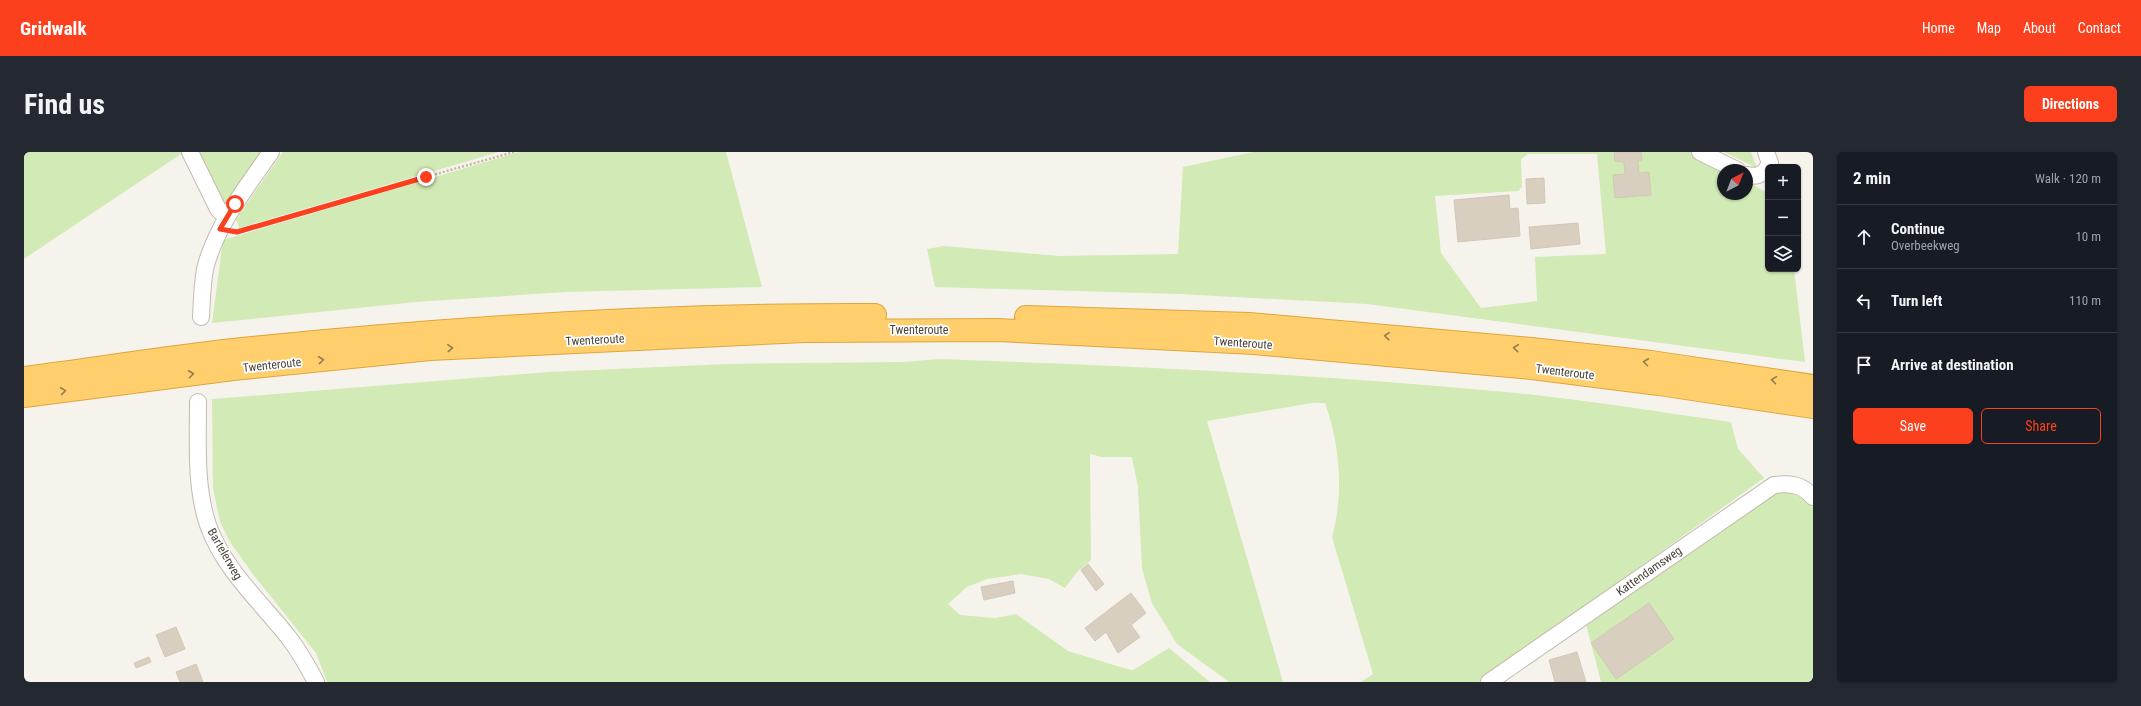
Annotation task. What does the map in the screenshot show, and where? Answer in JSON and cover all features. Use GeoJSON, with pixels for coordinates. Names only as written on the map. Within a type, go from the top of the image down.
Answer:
{"type":"FeatureCollection","features":[{"type":"Feature","properties":{"kind":"highway","name":"Twenteroute"},"geometry":{"type":"LineString","coordinates":[[24,378],[232,350],[428,332],[647,319],[812,315],[991,316],[1249,324],[1538,350],[1651,362],[1813,386]]}},
{"type":"Feature","properties":{"kind":"highway","name":"Twenteroute"},"geometry":{"type":"LineString","coordinates":[[24,396],[225,370],[430,349],[804,331],[996,330],[1254,343],[1532,368],[1659,384],[1813,407]]}},
{"type":"Feature","properties":{"kind":"street"},"geometry":{"type":"LineString","coordinates":[[190,152],[218,209],[223,223]]}},
{"type":"Feature","properties":{"kind":"street"},"geometry":{"type":"LineString","coordinates":[[201,316],[206,266],[223,223],[271,152]]}},
{"type":"Feature","properties":{"kind":"street"},"geometry":{"type":"LineString","coordinates":[[1700,152],[1724,164]]}},
{"type":"Feature","properties":{"kind":"street"},"geometry":{"type":"LineString","coordinates":[[1753,176],[1756,177],[1765,172],[1770,163],[1766,152]]}},
{"type":"Feature","properties":{"kind":"street","name":"Bartelerweg"},"geometry":{"type":"LineString","coordinates":[[198,402],[199,476],[203,506],[214,538],[230,567],[244,586],[289,638],[316,682]]}},
{"type":"Feature","properties":{"kind":"street","name":"Kattendamsweg"},"geometry":{"type":"LineString","coordinates":[[1488,682],[1774,485],[1789,484],[1801,487],[1813,497]]}},
{"type":"Feature","properties":{"kind":"path"},"geometry":{"type":"LineString","coordinates":[[223,223],[237,232],[514,152]]}},
{"type":"Feature","properties":{"kind":"green space"},"geometry":{"type":"Polygon","coordinates":[[[24,152],[184,152],[24,259],[24,152]]]}},
{"type":"Feature","properties":{"kind":"green space"},"geometry":{"type":"Polygon","coordinates":[[[197,152],[265,152],[225,210],[197,152]]]}},
{"type":"Feature","properties":{"kind":"green space"},"geometry":{"type":"Polygon","coordinates":[[[283,152],[499,152],[239,228],[236,219],[283,152]]]}},
{"type":"Feature","properties":{"kind":"green space"},"geometry":{"type":"Polygon","coordinates":[[[519,152],[726,152],[762,287],[566,292],[416,302],[212,323],[223,240],[519,152]]]}},
{"type":"Feature","properties":{"kind":"green space"},"geometry":{"type":"Polygon","coordinates":[[[1253,152],[1691,152],[1717,165],[1717,200],[1753,200],[1753,184],[1765,191],[1765,272],[1794,272],[1805,362],[1367,304],[1179,294],[935,287],[927,249],[944,246],[1059,256],[1178,254],[1183,167],[1253,152]],[[1528,154],[1521,159],[1522,187],[1518,191],[1435,196],[1441,253],[1481,308],[1537,301],[1535,257],[1606,254],[1597,154],[1528,154]]]}},
{"type":"Feature","properties":{"kind":"green space"},"geometry":{"type":"Polygon","coordinates":[[[1724,152],[1751,152],[1757,168],[1753,166],[1753,164],[1749,164],[1724,152]]]}},
{"type":"Feature","properties":{"kind":"green space"},"geometry":{"type":"Polygon","coordinates":[[[940,359],[1223,371],[1364,380],[1562,398],[1731,422],[1738,449],[1764,478],[1479,682],[1361,682],[1373,674],[1332,537],[1338,504],[1339,470],[1334,435],[1325,403],[1312,403],[1207,421],[1283,682],[1229,682],[1177,644],[1152,603],[1142,569],[1138,487],[1132,457],[1102,457],[1090,454],[1091,560],[1077,572],[1065,588],[1049,579],[1021,574],[987,579],[967,587],[948,604],[960,615],[995,618],[1016,614],[1068,651],[1127,669],[1133,670],[1169,648],[1210,682],[327,682],[316,653],[252,573],[230,542],[220,522],[213,488],[212,399],[549,372],[727,364],[903,362],[940,359]]]}},
{"type":"Feature","properties":{"kind":"green space"},"geometry":{"type":"Polygon","coordinates":[[[1788,491],[1812,504],[1813,509],[1813,682],[1601,682],[1586,624],[1770,492],[1788,491]]]}},
{"type":"Feature","properties":{"kind":"building"},"geometry":{"type":"Polygon","coordinates":[[[1641,152],[1642,160],[1638,161],[1639,173],[1649,172],[1651,195],[1615,198],[1613,175],[1625,174],[1624,162],[1615,161],[1614,153],[1641,152]]]}},
{"type":"Feature","properties":{"kind":"building"},"geometry":{"type":"Polygon","coordinates":[[[1544,178],[1545,203],[1527,204],[1526,179],[1544,178]]]}},
{"type":"Feature","properties":{"kind":"building"},"geometry":{"type":"Polygon","coordinates":[[[1509,195],[1510,209],[1518,208],[1520,236],[1458,242],[1454,200],[1509,195]]]}},
{"type":"Feature","properties":{"kind":"building"},"geometry":{"type":"Polygon","coordinates":[[[1578,223],[1580,244],[1531,249],[1529,227],[1578,223]]]}},
{"type":"Feature","properties":{"kind":"building"},"geometry":{"type":"Polygon","coordinates":[[[1088,564],[1104,584],[1096,591],[1081,570],[1088,564]]]}},
{"type":"Feature","properties":{"kind":"building"},"geometry":{"type":"Polygon","coordinates":[[[1013,581],[1015,593],[984,600],[981,587],[1013,581]]]}},
{"type":"Feature","properties":{"kind":"building"},"geometry":{"type":"Polygon","coordinates":[[[1131,593],[1146,613],[1131,625],[1140,637],[1118,653],[1106,632],[1095,641],[1085,628],[1131,593]]]}},
{"type":"Feature","properties":{"kind":"building"},"geometry":{"type":"Polygon","coordinates":[[[1649,603],[1674,639],[1616,679],[1591,643],[1649,603]]]}},
{"type":"Feature","properties":{"kind":"building"},"geometry":{"type":"Polygon","coordinates":[[[176,627],[185,649],[165,657],[156,635],[176,627]]]}},
{"type":"Feature","properties":{"kind":"building"},"geometry":{"type":"Polygon","coordinates":[[[1577,652],[1586,682],[1555,682],[1549,660],[1577,652]]]}},
{"type":"Feature","properties":{"kind":"building"},"geometry":{"type":"Polygon","coordinates":[[[149,657],[151,662],[136,668],[134,663],[149,657]]]}},
{"type":"Feature","properties":{"kind":"building"},"geometry":{"type":"Polygon","coordinates":[[[196,664],[203,682],[180,682],[176,672],[196,664]]]}},
{"type":"Feature","properties":{"kind":"route"},"geometry":{"type":"LineString","coordinates":[[235,204],[220,229],[237,232],[426,177]]}}]}
